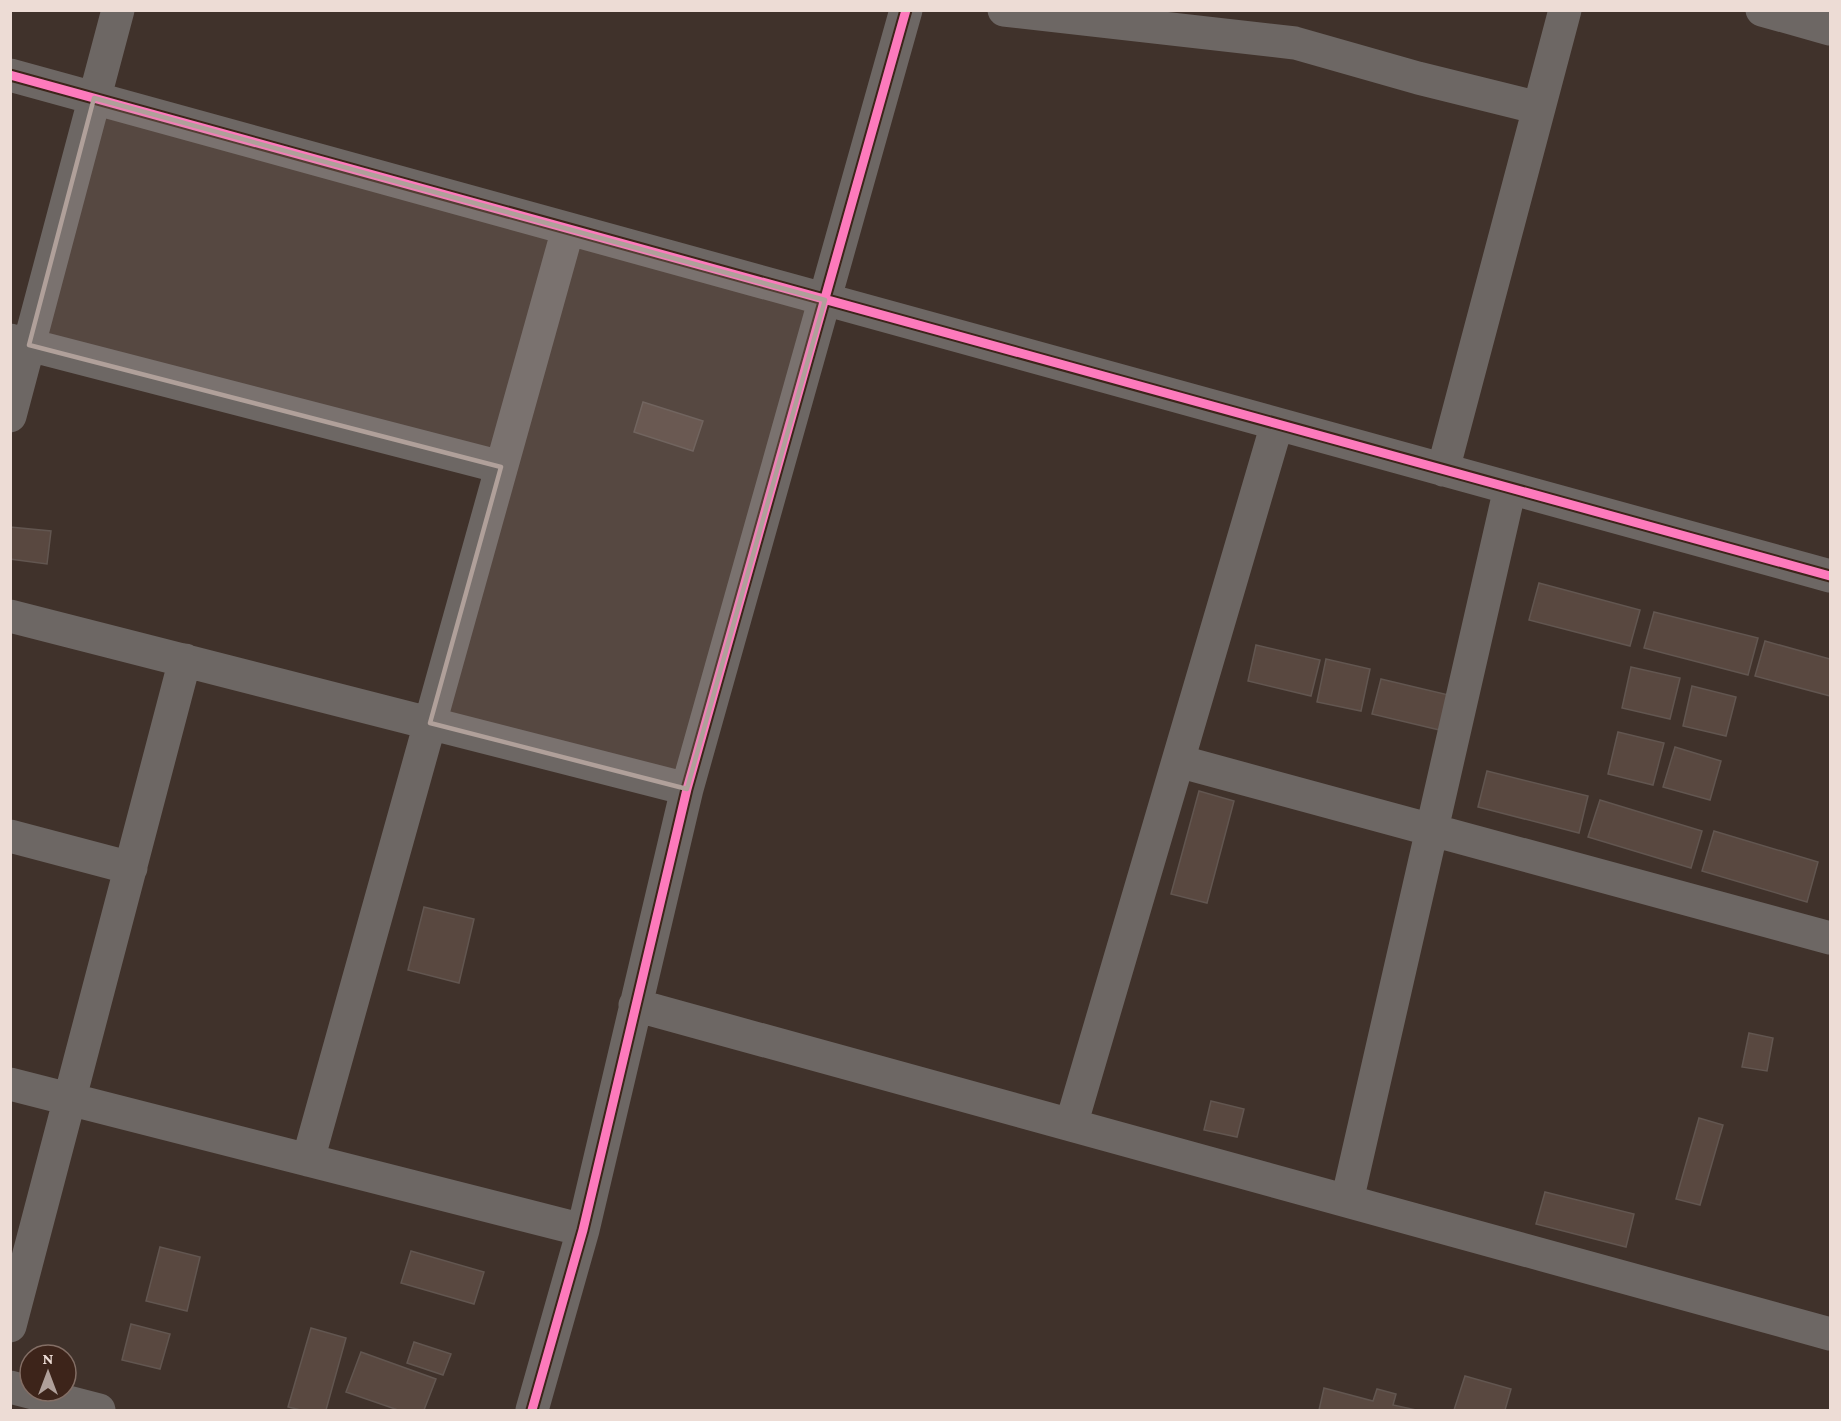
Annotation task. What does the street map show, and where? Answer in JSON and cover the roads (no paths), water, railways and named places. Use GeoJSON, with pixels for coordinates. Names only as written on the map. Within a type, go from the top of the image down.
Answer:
{"type":"FeatureCollection","features":[{"type":"Feature","properties":{"kind":"street"},"geometry":{"type":"LineString","coordinates":[[10,416],[20,342],[94,98],[118,10]]}},
{"type":"Feature","properties":{"kind":"street"},"geometry":{"type":"LineString","coordinates":[[532,1410],[583,1230],[687,789],[906,10]]}},
{"type":"Feature","properties":{"kind":"street"},"geometry":{"type":"LineString","coordinates":[[1004,10],[1295,43],[1418,78],[1539,108]]}},
{"type":"Feature","properties":{"kind":"street"},"geometry":{"type":"LineString","coordinates":[[1443,470],[1565,10]]}},
{"type":"Feature","properties":{"kind":"street"},"geometry":{"type":"LineString","coordinates":[[1762,10],[1830,29]]}},
{"type":"Feature","properties":{"kind":"street"},"geometry":{"type":"LineString","coordinates":[[10,75],[1830,576]]}},
{"type":"Feature","properties":{"kind":"street"},"geometry":{"type":"LineString","coordinates":[[308,1160],[568,229]]}},
{"type":"Feature","properties":{"kind":"street"},"geometry":{"type":"LineString","coordinates":[[20,342],[501,467]]}},
{"type":"Feature","properties":{"kind":"street"},"geometry":{"type":"LineString","coordinates":[[1071,1125],[1276,424]]}},
{"type":"Feature","properties":{"kind":"street"},"geometry":{"type":"LineString","coordinates":[[1347,1201],[1510,488]]}},
{"type":"Feature","properties":{"kind":"street"},"geometry":{"type":"LineString","coordinates":[[10,616],[687,789]]}},
{"type":"Feature","properties":{"kind":"street"},"geometry":{"type":"LineString","coordinates":[[10,1326],[185,660]]}},
{"type":"Feature","properties":{"kind":"street"},"geometry":{"type":"LineString","coordinates":[[1178,761],[1830,939]]}},
{"type":"Feature","properties":{"kind":"street"},"geometry":{"type":"LineString","coordinates":[[10,836],[131,868]]}},
{"type":"Feature","properties":{"kind":"street"},"geometry":{"type":"LineString","coordinates":[[635,1005],[1830,1334]]}},
{"type":"Feature","properties":{"kind":"street"},"geometry":{"type":"LineString","coordinates":[[10,1084],[583,1230]]}},
{"type":"Feature","properties":{"kind":"street"},"geometry":{"type":"LineString","coordinates":[[10,1387],[99,1410]]}}]}
